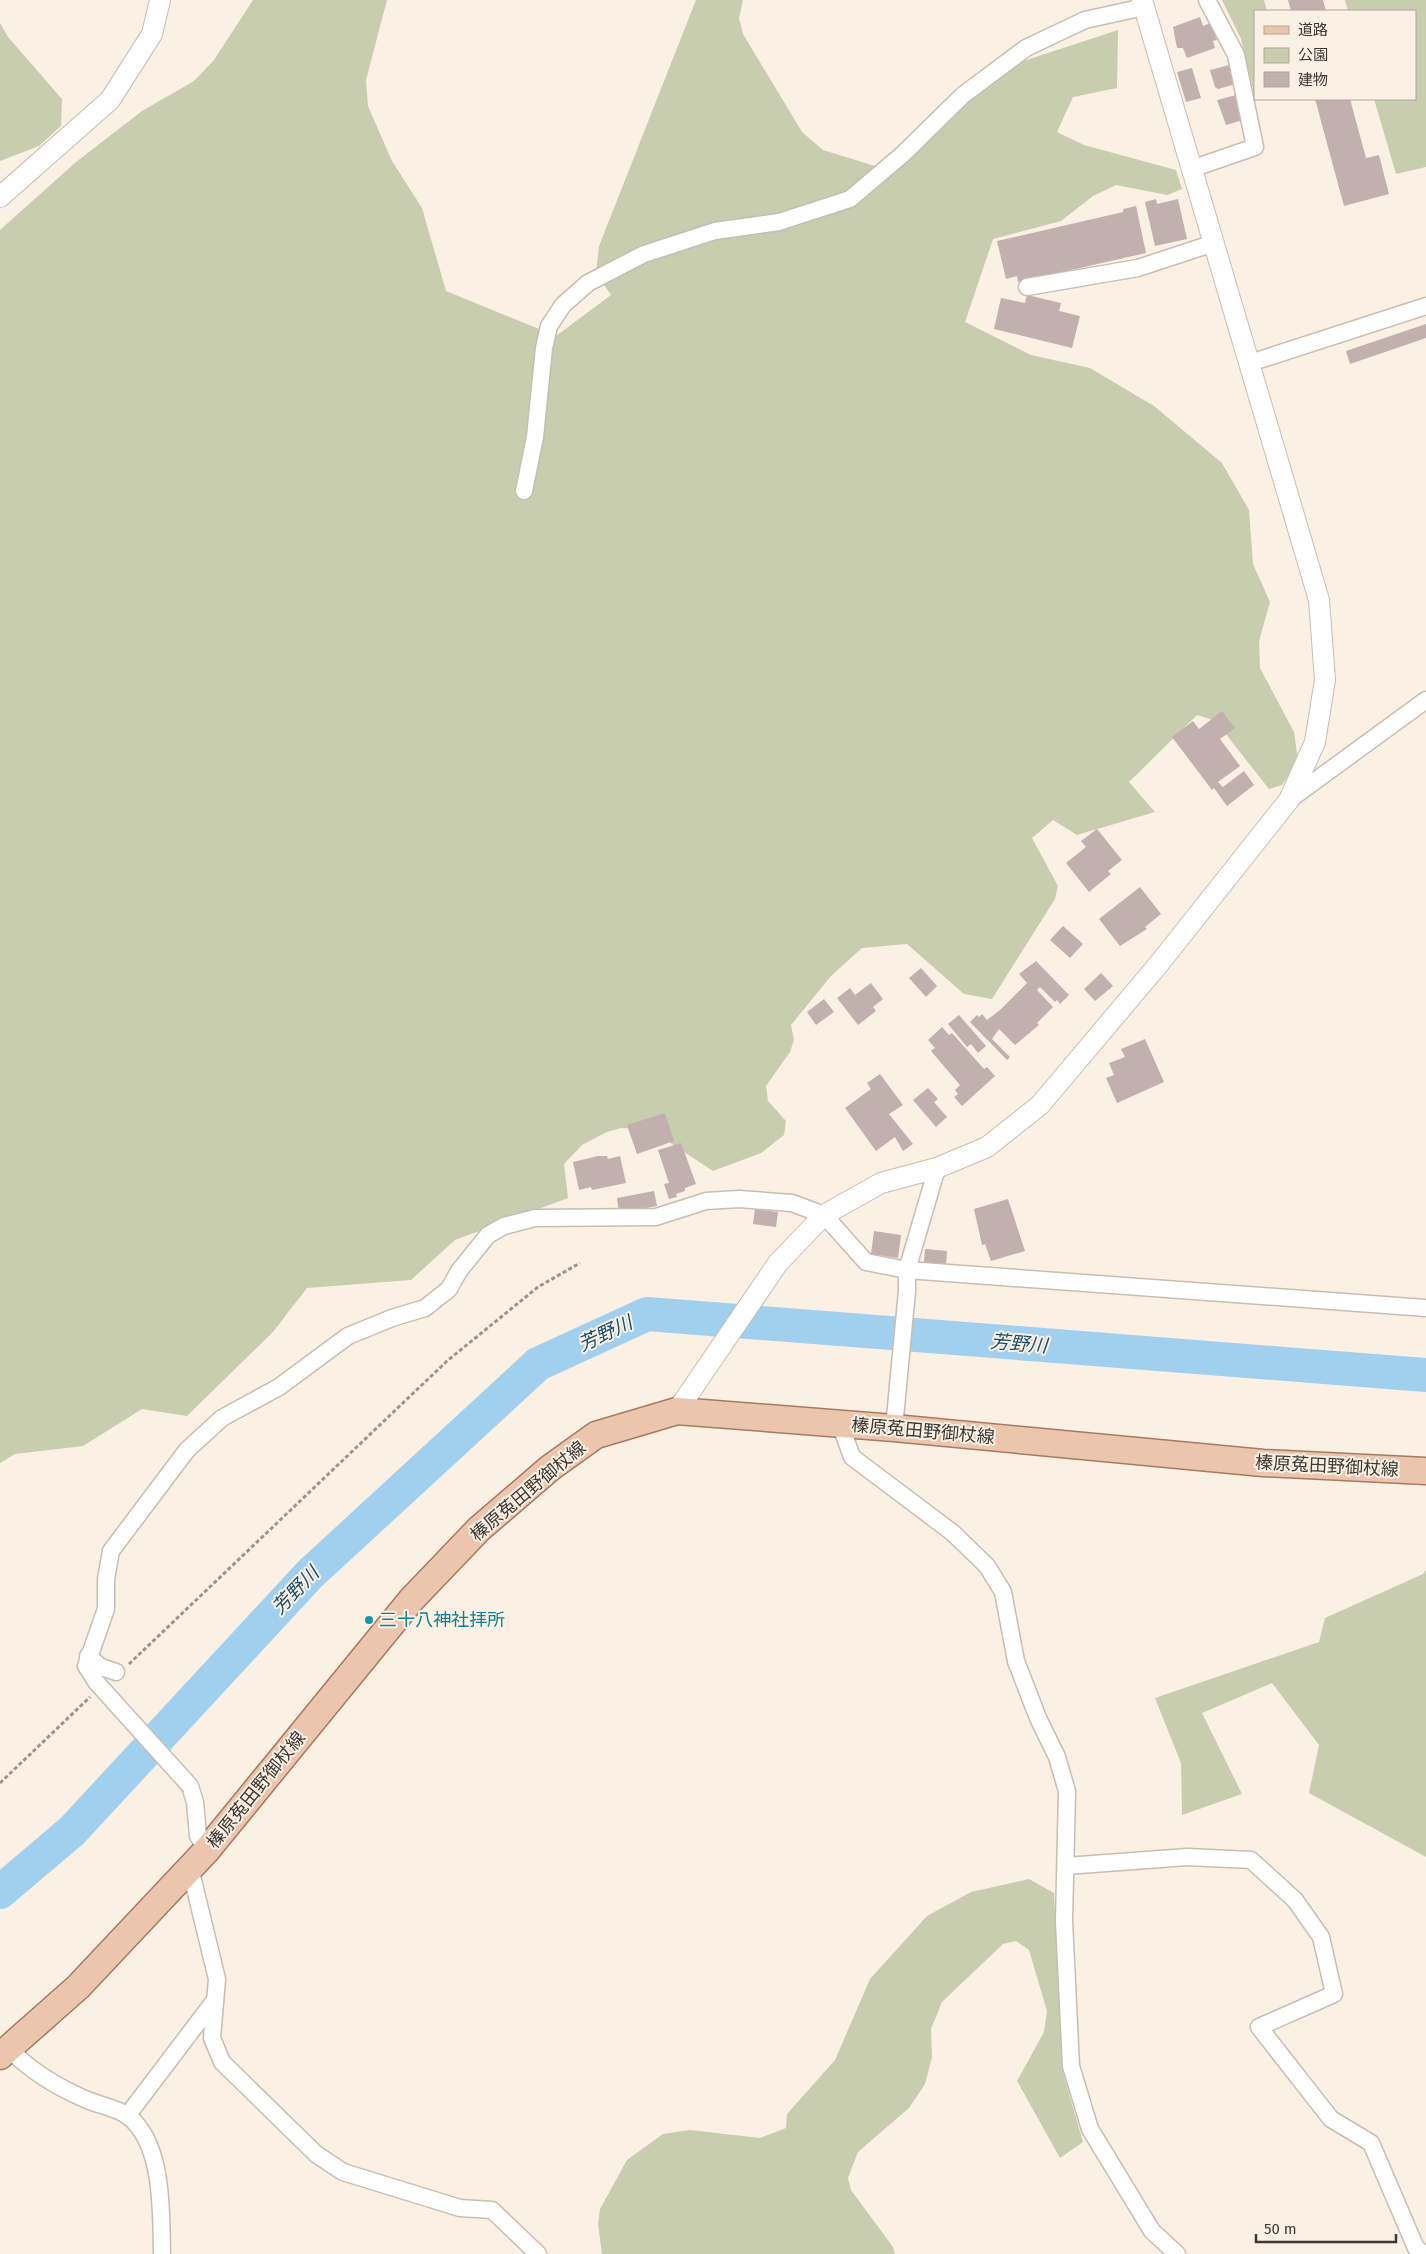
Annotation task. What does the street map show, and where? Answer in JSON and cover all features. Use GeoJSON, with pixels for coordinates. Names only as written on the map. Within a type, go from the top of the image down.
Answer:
{"type":"FeatureCollection","features":[{"type":"Feature","properties":{"kind":"main road","name":"榛原菟田野御杖線"},"geometry":{"type":"LineString","coordinates":[[4,2052],[78,1987],[198,1859],[412,1598],[479,1529],[550,1468],[596,1435],[681,1406],[840,1424],[894,1421],[1263,1463],[1426,1471]]}},
{"type":"Feature","properties":{"kind":"street"},"geometry":{"type":"LineString","coordinates":[[0,197],[110,100],[152,34],[160,0]]}},
{"type":"Feature","properties":{"kind":"street"},"geometry":{"type":"LineString","coordinates":[[1194,168],[1255,147],[1236,54],[1207,0]]}},
{"type":"Feature","properties":{"kind":"street"},"geometry":{"type":"LineString","coordinates":[[524,490],[535,437],[544,348],[549,326],[562,305],[588,284],[644,254],[715,231],[779,222],[850,199],[903,154],[963,95],[1026,48],[1085,20],[1143,3],[1194,168],[1214,243],[1320,600],[1325,680],[1315,742],[1289,800],[1158,966],[1040,1106],[987,1147],[936,1168],[881,1183],[824,1216],[778,1262],[681,1406]]}},
{"type":"Feature","properties":{"kind":"street"},"geometry":{"type":"LineString","coordinates":[[1027,287],[1138,268],[1214,243]]}},
{"type":"Feature","properties":{"kind":"street"},"geometry":{"type":"LineString","coordinates":[[1250,363],[1426,306]]}},
{"type":"Feature","properties":{"kind":"street"},"geometry":{"type":"LineString","coordinates":[[1289,800],[1426,700]]}},
{"type":"Feature","properties":{"kind":"street"},"geometry":{"type":"LineString","coordinates":[[894,1421],[907,1291],[907,1270],[936,1168]]}},
{"type":"Feature","properties":{"kind":"street"},"geometry":{"type":"LineString","coordinates":[[538,2254],[492,2210],[460,2208],[426,2200],[343,2172],[316,2154],[222,2062],[212,2038],[217,1979],[198,1859],[195,1802],[190,1786],[97,1683],[86,1666],[106,1609],[106,1579],[111,1551],[186,1450],[222,1418],[279,1387],[348,1336],[392,1318],[425,1308],[449,1289],[459,1270],[488,1235],[504,1226],[535,1218],[656,1217],[706,1201],[739,1199],[792,1203],[824,1216],[866,1262],[907,1270],[1426,1308]]}},
{"type":"Feature","properties":{"kind":"street"},"geometry":{"type":"LineString","coordinates":[[840,1424],[852,1456],[953,1533],[987,1566],[1003,1592],[1016,1661],[1038,1718],[1057,1757],[1067,1790],[1064,1921],[1071,2066],[1090,2129],[1152,2231],[1177,2254]]}},
{"type":"Feature","properties":{"kind":"street"},"geometry":{"type":"LineString","coordinates":[[88,1656],[101,1667],[116,1672]]}},
{"type":"Feature","properties":{"kind":"street"},"geometry":{"type":"LineString","coordinates":[[1066,1866],[1187,1857],[1251,1860],[1296,1900],[1321,1937],[1334,1994],[1259,2027],[1331,2119],[1371,2143],[1416,2248],[1424,2254]]}},
{"type":"Feature","properties":{"kind":"street"},"geometry":{"type":"LineString","coordinates":[[127,2116],[215,2000]]}},
{"type":"Feature","properties":{"kind":"street"},"geometry":{"type":"LineString","coordinates":[[4,2052],[29,2069],[84,2099],[127,2116],[143,2134],[153,2155],[161,2205],[162,2254]]}},
{"type":"Feature","properties":{"kind":"path"},"geometry":{"type":"LineString","coordinates":[[0,1784],[116,1672],[136,1660],[447,1361],[538,1287],[580,1263]]}},
{"type":"Feature","properties":{"kind":"green space"},"geometry":{"type":"Polygon","coordinates":[[[253,0],[387,0],[366,80],[368,106],[392,161],[422,208],[446,291],[556,336],[611,295],[596,273],[599,246],[696,0],[743,0],[739,18],[743,34],[802,132],[823,150],[888,170],[913,157],[984,74],[1118,30],[1117,88],[1073,97],[1057,132],[1084,145],[1176,170],[1182,189],[1167,195],[1116,185],[1093,196],[1061,221],[993,239],[965,322],[1031,355],[1090,368],[1154,406],[1222,463],[1249,510],[1253,564],[1270,602],[1259,641],[1260,668],[1294,732],[1298,761],[1282,785],[1269,789],[1221,728],[1210,719],[1197,715],[1129,782],[1155,812],[1077,835],[1053,820],[1032,838],[1058,886],[1055,899],[992,999],[964,994],[907,944],[862,948],[831,976],[791,1025],[794,1040],[790,1052],[766,1086],[768,1101],[786,1121],[784,1135],[761,1153],[713,1171],[649,1129],[621,1128],[607,1132],[582,1145],[564,1164],[568,1198],[455,1240],[411,1280],[307,1288],[273,1332],[187,1416],[142,1409],[83,1446],[15,1454],[0,1463],[0,230],[76,162],[142,111],[194,81],[214,60],[253,0]]]}},
{"type":"Feature","properties":{"kind":"green space"},"geometry":{"type":"Polygon","coordinates":[[[1222,0],[1264,0],[1267,10],[1254,10],[1254,93],[1241,39],[1222,0]]]}},
{"type":"Feature","properties":{"kind":"green space"},"geometry":{"type":"Polygon","coordinates":[[[1345,0],[1426,0],[1426,167],[1396,174],[1374,100],[1416,100],[1416,10],[1348,10],[1345,0]]]}},
{"type":"Feature","properties":{"kind":"green space"},"geometry":{"type":"Polygon","coordinates":[[[0,23],[8,37],[62,99],[61,126],[39,146],[0,161],[0,23]]]}},
{"type":"Feature","properties":{"kind":"green space"},"geometry":{"type":"Polygon","coordinates":[[[1426,1570],[1426,1857],[1309,1793],[1319,1745],[1272,1683],[1202,1713],[1242,1794],[1182,1815],[1181,1763],[1155,1698],[1319,1642],[1325,1618],[1423,1574],[1426,1570]]]}},
{"type":"Feature","properties":{"kind":"green space"},"geometry":{"type":"Polygon","coordinates":[[[1029,1879],[1054,1893],[1063,2073],[1083,2142],[1060,2158],[1017,2081],[1044,2032],[1047,2011],[1029,1950],[1016,1941],[1003,1944],[942,2002],[931,2029],[932,2057],[925,2084],[909,2108],[858,2152],[848,2178],[851,2190],[893,2247],[895,2254],[602,2254],[598,2224],[600,2209],[627,2160],[663,2134],[690,2130],[760,2138],[786,2128],[787,2114],[835,2060],[870,1979],[927,1916],[971,1892],[1029,1879]]]}},
{"type":"Feature","properties":{"kind":"building"},"geometry":{"type":"Polygon","coordinates":[[[1288,0],[1323,0],[1326,10],[1291,10],[1288,0]]]}},
{"type":"Feature","properties":{"kind":"building"},"geometry":{"type":"Polygon","coordinates":[[[1200,17],[1203,26],[1210,23],[1217,40],[1213,41],[1215,48],[1187,58],[1183,48],[1177,48],[1173,27],[1200,17]]]}},
{"type":"Feature","properties":{"kind":"building"},"geometry":{"type":"Polygon","coordinates":[[[1233,64],[1239,83],[1218,89],[1215,87],[1210,70],[1233,64]]]}},
{"type":"Feature","properties":{"kind":"building"},"geometry":{"type":"Polygon","coordinates":[[[1192,68],[1201,98],[1186,102],[1177,72],[1192,68]]]}},
{"type":"Feature","properties":{"kind":"building"},"geometry":{"type":"Polygon","coordinates":[[[1236,95],[1243,120],[1226,125],[1217,100],[1236,95]]]}},
{"type":"Feature","properties":{"kind":"building"},"geometry":{"type":"Polygon","coordinates":[[[1315,100],[1350,100],[1366,158],[1379,155],[1389,194],[1344,206],[1315,100]]]}},
{"type":"Feature","properties":{"kind":"building"},"geometry":{"type":"Polygon","coordinates":[[[1156,199],[1157,204],[1178,199],[1187,239],[1155,246],[1145,202],[1156,199]]]}},
{"type":"Feature","properties":{"kind":"building"},"geometry":{"type":"Polygon","coordinates":[[[1136,206],[1146,253],[1018,282],[1017,276],[1006,279],[997,241],[1123,212],[1123,209],[1136,206]]]}},
{"type":"Feature","properties":{"kind":"building"},"geometry":{"type":"Polygon","coordinates":[[[1027,295],[1061,303],[1059,311],[1080,316],[1072,348],[994,329],[1001,298],[1025,303],[1027,295]]]}},
{"type":"Feature","properties":{"kind":"building"},"geometry":{"type":"Polygon","coordinates":[[[1426,324],[1426,338],[1350,364],[1346,351],[1426,324]]]}},
{"type":"Feature","properties":{"kind":"building"},"geometry":{"type":"Polygon","coordinates":[[[1222,711],[1235,728],[1220,739],[1240,766],[1218,782],[1223,787],[1244,771],[1254,785],[1227,806],[1214,788],[1212,790],[1172,737],[1193,721],[1199,729],[1222,711]]]}},
{"type":"Feature","properties":{"kind":"building"},"geometry":{"type":"Polygon","coordinates":[[[1097,829],[1122,860],[1108,871],[1111,874],[1089,892],[1066,863],[1086,847],[1081,841],[1097,829]]]}},
{"type":"Feature","properties":{"kind":"building"},"geometry":{"type":"Polygon","coordinates":[[[1140,887],[1161,914],[1145,927],[1147,929],[1120,946],[1099,919],[1140,887]]]}},
{"type":"Feature","properties":{"kind":"building"},"geometry":{"type":"Polygon","coordinates":[[[1063,926],[1083,944],[1070,958],[1050,940],[1063,926]]]}},
{"type":"Feature","properties":{"kind":"building"},"geometry":{"type":"Polygon","coordinates":[[[1036,961],[1069,995],[1060,1004],[1057,1000],[1055,1002],[1040,987],[1037,990],[1053,1007],[1037,1023],[1039,1025],[1015,1045],[999,1029],[992,1039],[1010,1057],[1007,1060],[970,1022],[977,1015],[979,1017],[982,1014],[987,1020],[1000,1010],[1027,983],[1019,974],[1036,961]]]}},
{"type":"Feature","properties":{"kind":"building"},"geometry":{"type":"Polygon","coordinates":[[[921,968],[937,986],[926,997],[909,978],[921,968]]]}},
{"type":"Feature","properties":{"kind":"building"},"geometry":{"type":"Polygon","coordinates":[[[1101,973],[1113,986],[1095,1001],[1084,989],[1101,973]]]}},
{"type":"Feature","properties":{"kind":"building"},"geometry":{"type":"Polygon","coordinates":[[[871,983],[883,999],[873,1007],[876,1011],[858,1025],[837,998],[850,988],[855,995],[871,983]]]}},
{"type":"Feature","properties":{"kind":"building"},"geometry":{"type":"Polygon","coordinates":[[[824,999],[834,1012],[816,1025],[807,1012],[824,999]]]}},
{"type":"Feature","properties":{"kind":"building"},"geometry":{"type":"Polygon","coordinates":[[[959,1015],[986,1046],[978,1053],[971,1044],[967,1047],[948,1024],[959,1015]]]}},
{"type":"Feature","properties":{"kind":"building"},"geometry":{"type":"Polygon","coordinates":[[[942,1027],[949,1035],[952,1033],[984,1069],[987,1067],[995,1076],[962,1106],[954,1097],[958,1094],[955,1090],[960,1085],[931,1051],[935,1048],[928,1040],[942,1027]]]}},
{"type":"Feature","properties":{"kind":"building"},"geometry":{"type":"Polygon","coordinates":[[[1145,1039],[1164,1082],[1117,1103],[1106,1078],[1114,1075],[1109,1063],[1125,1057],[1121,1049],[1145,1039]]]}},
{"type":"Feature","properties":{"kind":"building"},"geometry":{"type":"Polygon","coordinates":[[[880,1074],[903,1105],[889,1114],[913,1144],[903,1151],[895,1137],[876,1151],[845,1108],[871,1089],[867,1083],[880,1074]]]}},
{"type":"Feature","properties":{"kind":"building"},"geometry":{"type":"Polygon","coordinates":[[[928,1088],[938,1099],[934,1102],[947,1117],[936,1127],[913,1100],[928,1088]]]}},
{"type":"Feature","properties":{"kind":"building"},"geometry":{"type":"Polygon","coordinates":[[[665,1113],[674,1141],[637,1154],[627,1125],[665,1113]]]}},
{"type":"Feature","properties":{"kind":"building"},"geometry":{"type":"Polygon","coordinates":[[[681,1143],[696,1184],[676,1194],[677,1197],[669,1199],[664,1184],[669,1183],[658,1150],[681,1143]]]}},
{"type":"Feature","properties":{"kind":"building"},"geometry":{"type":"Polygon","coordinates":[[[598,1156],[607,1156],[608,1159],[620,1156],[626,1183],[592,1190],[591,1187],[579,1190],[573,1162],[598,1156]]]}},
{"type":"Feature","properties":{"kind":"building"},"geometry":{"type":"Polygon","coordinates":[[[654,1191],[657,1206],[619,1213],[617,1198],[654,1191]]]}},
{"type":"Feature","properties":{"kind":"building"},"geometry":{"type":"Polygon","coordinates":[[[1008,1199],[1025,1251],[991,1261],[985,1244],[982,1245],[974,1209],[1008,1199]]]}},
{"type":"Feature","properties":{"kind":"building"},"geometry":{"type":"Polygon","coordinates":[[[755,1209],[778,1212],[776,1227],[753,1224],[755,1209]]]}},
{"type":"Feature","properties":{"kind":"building"},"geometry":{"type":"Polygon","coordinates":[[[874,1231],[901,1235],[898,1258],[871,1254],[874,1231]]]}},
{"type":"Feature","properties":{"kind":"building"},"geometry":{"type":"Polygon","coordinates":[[[925,1249],[947,1251],[946,1265],[924,1262],[925,1249]]]}},
{"type":"Feature","properties":{"kind":"waterway","name":"芳野川"},"geometry":{"type":"LineString","coordinates":[[0,1892],[72,1831],[310,1574],[538,1364],[647,1314],[1426,1375]]}},
{"type":"Feature","properties":{"kind":"place","name":"三十八神社拝所"},"geometry":{"type":"Point","coordinates":[369,1620]}}]}
